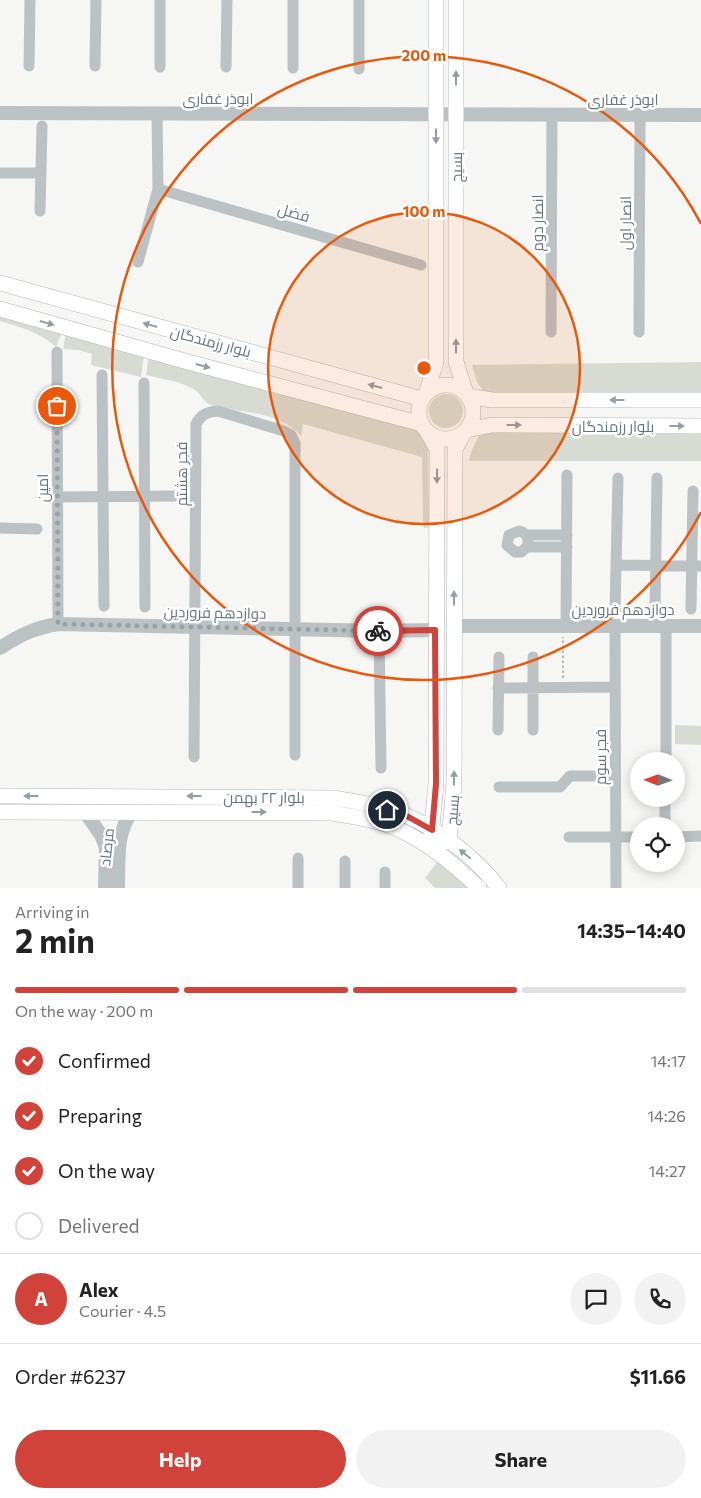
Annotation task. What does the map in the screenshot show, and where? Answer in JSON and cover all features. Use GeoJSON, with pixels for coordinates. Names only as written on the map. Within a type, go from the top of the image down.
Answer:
{"type":"FeatureCollection","features":[{"type":"Feature","properties":{"kind":"main road","name":"بسیج"},"geometry":{"type":"LineString","coordinates":[[424,395],[436,362],[436,0]]}},
{"type":"Feature","properties":{"kind":"main road","name":"بسیج"},"geometry":{"type":"LineString","coordinates":[[456,0],[456,362],[467,394]]}},
{"type":"Feature","properties":{"kind":"main road","name":"بلوار رزمندگان"},"geometry":{"type":"LineString","coordinates":[[0,284],[424,395]]}},
{"type":"Feature","properties":{"kind":"main road","name":"بلوار رزمندگان"},"geometry":{"type":"LineString","coordinates":[[0,309],[424,427]]}},
{"type":"Feature","properties":{"kind":"main road"},"geometry":{"type":"LineString","coordinates":[[447,384],[457,387],[467,394],[472,404],[471,422],[456,437],[445,439],[435,436],[424,427],[419,416],[419,407],[424,395],[436,386],[447,384]]}},
{"type":"Feature","properties":{"kind":"main road","name":"بلوار رزمندگان"},"geometry":{"type":"LineString","coordinates":[[467,394],[492,400],[701,400]]}},
{"type":"Feature","properties":{"kind":"main road","name":"بلوار رزمندگان"},"geometry":{"type":"LineString","coordinates":[[465,430],[492,425],[701,426]]}},
{"type":"Feature","properties":{"kind":"main road","name":"بسیج"},"geometry":{"type":"LineString","coordinates":[[424,427],[437,449],[436,784],[430,846],[449,841],[454,784],[455,450],[465,430]]}},
{"type":"Feature","properties":{"kind":"main road","name":"بلوار ۲۲ بهمن"},"geometry":{"type":"LineString","coordinates":[[0,796],[334,798],[369,804],[405,815],[432,830],[469,856],[499,888]]}},
{"type":"Feature","properties":{"kind":"main road","name":"بلوار ۲۲ بهمن"},"geometry":{"type":"LineString","coordinates":[[0,812],[332,813],[365,819],[399,830],[430,846],[459,868],[478,888]]}},
{"type":"Feature","properties":{"kind":"street"},"geometry":{"type":"LineString","coordinates":[[29,66],[30,0]]}},
{"type":"Feature","properties":{"kind":"street"},"geometry":{"type":"LineString","coordinates":[[95,66],[96,0]]}},
{"type":"Feature","properties":{"kind":"street"},"geometry":{"type":"LineString","coordinates":[[160,0],[160,67]]}},
{"type":"Feature","properties":{"kind":"street"},"geometry":{"type":"LineString","coordinates":[[226,67],[227,0]]}},
{"type":"Feature","properties":{"kind":"street"},"geometry":{"type":"LineString","coordinates":[[293,0],[293,68]]}},
{"type":"Feature","properties":{"kind":"street"},"geometry":{"type":"LineString","coordinates":[[359,0],[359,69]]}},
{"type":"Feature","properties":{"kind":"street","name":"ابوذر غفاری"},"geometry":{"type":"LineString","coordinates":[[0,113],[701,115]]}},
{"type":"Feature","properties":{"kind":"street"},"geometry":{"type":"LineString","coordinates":[[138,262],[158,189],[157,114]]}},
{"type":"Feature","properties":{"kind":"street","name":"انصار دوم"},"geometry":{"type":"LineString","coordinates":[[551,332],[552,115]]}},
{"type":"Feature","properties":{"kind":"street","name":"انصار اول"},"geometry":{"type":"LineString","coordinates":[[639,332],[640,115]]}},
{"type":"Feature","properties":{"kind":"street"},"geometry":{"type":"LineString","coordinates":[[40,211],[42,126]]}},
{"type":"Feature","properties":{"kind":"street"},"geometry":{"type":"LineString","coordinates":[[0,173],[41,173]]}},
{"type":"Feature","properties":{"kind":"street","name":"فضل"},"geometry":{"type":"LineString","coordinates":[[158,189],[421,264]]}},
{"type":"Feature","properties":{"kind":"street","name":"امین"},"geometry":{"type":"LineString","coordinates":[[57,352],[58,624]]}},
{"type":"Feature","properties":{"kind":"street"},"geometry":{"type":"LineString","coordinates":[[102,375],[104,606]]}},
{"type":"Feature","properties":{"kind":"street"},"geometry":{"type":"LineString","coordinates":[[144,383],[145,607]]}},
{"type":"Feature","properties":{"kind":"street","name":"فجر هشتم"},"geometry":{"type":"LineString","coordinates":[[194,757],[196,424],[200,416],[208,412],[218,411],[284,431],[291,435],[295,443],[294,630]]}},
{"type":"Feature","properties":{"kind":"street"},"geometry":{"type":"LineString","coordinates":[[565,626],[567,475]]}},
{"type":"Feature","properties":{"kind":"street","name":"فجر سوم"},"geometry":{"type":"LineString","coordinates":[[616,888],[615,619],[618,478]]}},
{"type":"Feature","properties":{"kind":"street"},"geometry":{"type":"LineString","coordinates":[[655,611],[657,478]]}},
{"type":"Feature","properties":{"kind":"street"},"geometry":{"type":"LineString","coordinates":[[691,609],[696,566],[693,491]]}},
{"type":"Feature","properties":{"kind":"street"},"geometry":{"type":"LineString","coordinates":[[58,497],[180,496]]}},
{"type":"Feature","properties":{"kind":"street"},"geometry":{"type":"LineString","coordinates":[[0,528],[37,529]]}},
{"type":"Feature","properties":{"kind":"street"},"geometry":{"type":"LineString","coordinates":[[567,535],[526,535],[515,531],[509,535],[506,542],[514,552],[521,552],[527,547],[567,547]]}},
{"type":"Feature","properties":{"kind":"street"},"geometry":{"type":"LineString","coordinates":[[526,535],[528,540],[527,547]]}},
{"type":"Feature","properties":{"kind":"street"},"geometry":{"type":"LineString","coordinates":[[616,565],[696,566]]}},
{"type":"Feature","properties":{"kind":"street","name":"دوازدهم فروردین"},"geometry":{"type":"LineString","coordinates":[[454,626],[565,626],[615,619],[666,626],[701,626]]}},
{"type":"Feature","properties":{"kind":"street","name":"دوازدهم فروردین"},"geometry":{"type":"LineString","coordinates":[[0,648],[19,635],[40,627],[58,624],[294,630],[435,630]]}},
{"type":"Feature","properties":{"kind":"street"},"geometry":{"type":"LineString","coordinates":[[666,626],[666,752]]}},
{"type":"Feature","properties":{"kind":"street"},"geometry":{"type":"LineString","coordinates":[[294,630],[295,755]]}},
{"type":"Feature","properties":{"kind":"street"},"geometry":{"type":"LineString","coordinates":[[379,631],[381,768]]}},
{"type":"Feature","properties":{"kind":"street"},"geometry":{"type":"LineString","coordinates":[[498,730],[499,657]]}},
{"type":"Feature","properties":{"kind":"street"},"geometry":{"type":"LineString","coordinates":[[533,730],[534,657]]}},
{"type":"Feature","properties":{"kind":"street"},"geometry":{"type":"LineString","coordinates":[[498,688],[616,688]]}},
{"type":"Feature","properties":{"kind":"street"},"geometry":{"type":"LineString","coordinates":[[499,787],[560,787],[570,776],[616,776]]}},
{"type":"Feature","properties":{"kind":"street","name":"مرصاد"},"geometry":{"type":"LineString","coordinates":[[85,812],[101,835],[106,847],[105,888]]}},
{"type":"Feature","properties":{"kind":"street","name":"مرصاد"},"geometry":{"type":"LineString","coordinates":[[118,888],[120,836],[122,827],[132,812]]}},
{"type":"Feature","properties":{"kind":"street"},"geometry":{"type":"LineString","coordinates":[[569,837],[630,836]]}},
{"type":"Feature","properties":{"kind":"street"},"geometry":{"type":"LineString","coordinates":[[685,836],[701,836]]}},
{"type":"Feature","properties":{"kind":"street"},"geometry":{"type":"LineString","coordinates":[[298,858],[298,888]]}},
{"type":"Feature","properties":{"kind":"street"},"geometry":{"type":"LineString","coordinates":[[345,861],[345,888]]}},
{"type":"Feature","properties":{"kind":"street"},"geometry":{"type":"LineString","coordinates":[[385,872],[385,888]]}},
{"type":"Feature","properties":{"kind":"path"},"geometry":{"type":"LineString","coordinates":[[565,626],[568,688]]}},
{"type":"Feature","properties":{"kind":"shaded area"},"geometry":{"type":"Polygon","coordinates":[[[0,315],[62,332],[56,347],[36,334],[0,321],[0,315]]]}},
{"type":"Feature","properties":{"kind":"shaded area"},"geometry":{"type":"Polygon","coordinates":[[[66,333],[144,355],[141,377],[91,365],[92,354],[79,350],[63,349],[66,333]]]}},
{"type":"Feature","properties":{"kind":"shaded area"},"geometry":{"type":"Polygon","coordinates":[[[149,355],[418,430],[428,449],[429,527],[424,528],[423,522],[422,457],[303,424],[301,436],[282,421],[271,417],[211,405],[190,387],[178,382],[146,375],[149,355]]]}},
{"type":"Feature","properties":{"kind":"shaded area"},"geometry":{"type":"Polygon","coordinates":[[[701,362],[701,400],[488,398],[477,382],[472,365],[701,362]]]}},
{"type":"Feature","properties":{"kind":"shaded area"},"geometry":{"type":"Polygon","coordinates":[[[446,394],[453,395],[458,399],[462,404],[462,418],[458,423],[453,427],[446,428],[439,427],[434,423],[430,418],[429,411],[430,404],[434,399],[439,395],[446,394]]]}},
{"type":"Feature","properties":{"kind":"shaded area"},"geometry":{"type":"Polygon","coordinates":[[[487,426],[701,426],[701,461],[469,461],[475,442],[487,426]]]}},
{"type":"Feature","properties":{"kind":"shaded area"},"geometry":{"type":"Polygon","coordinates":[[[675,725],[701,726],[701,745],[675,744],[675,725]]]}},
{"type":"Feature","properties":{"kind":"shaded area"},"geometry":{"type":"Polygon","coordinates":[[[438,861],[455,873],[468,888],[435,888],[425,878],[438,861]]]}},
{"type":"Feature","properties":{"kind":"way so far"},"geometry":{"type":"LineString","coordinates":[[57,406],[58,624],[378,631]]}},
{"type":"Feature","properties":{"kind":"route"},"geometry":{"type":"LineString","coordinates":[[378,631],[435,630],[436,784],[432,830],[405,815],[387,810]]}}]}
